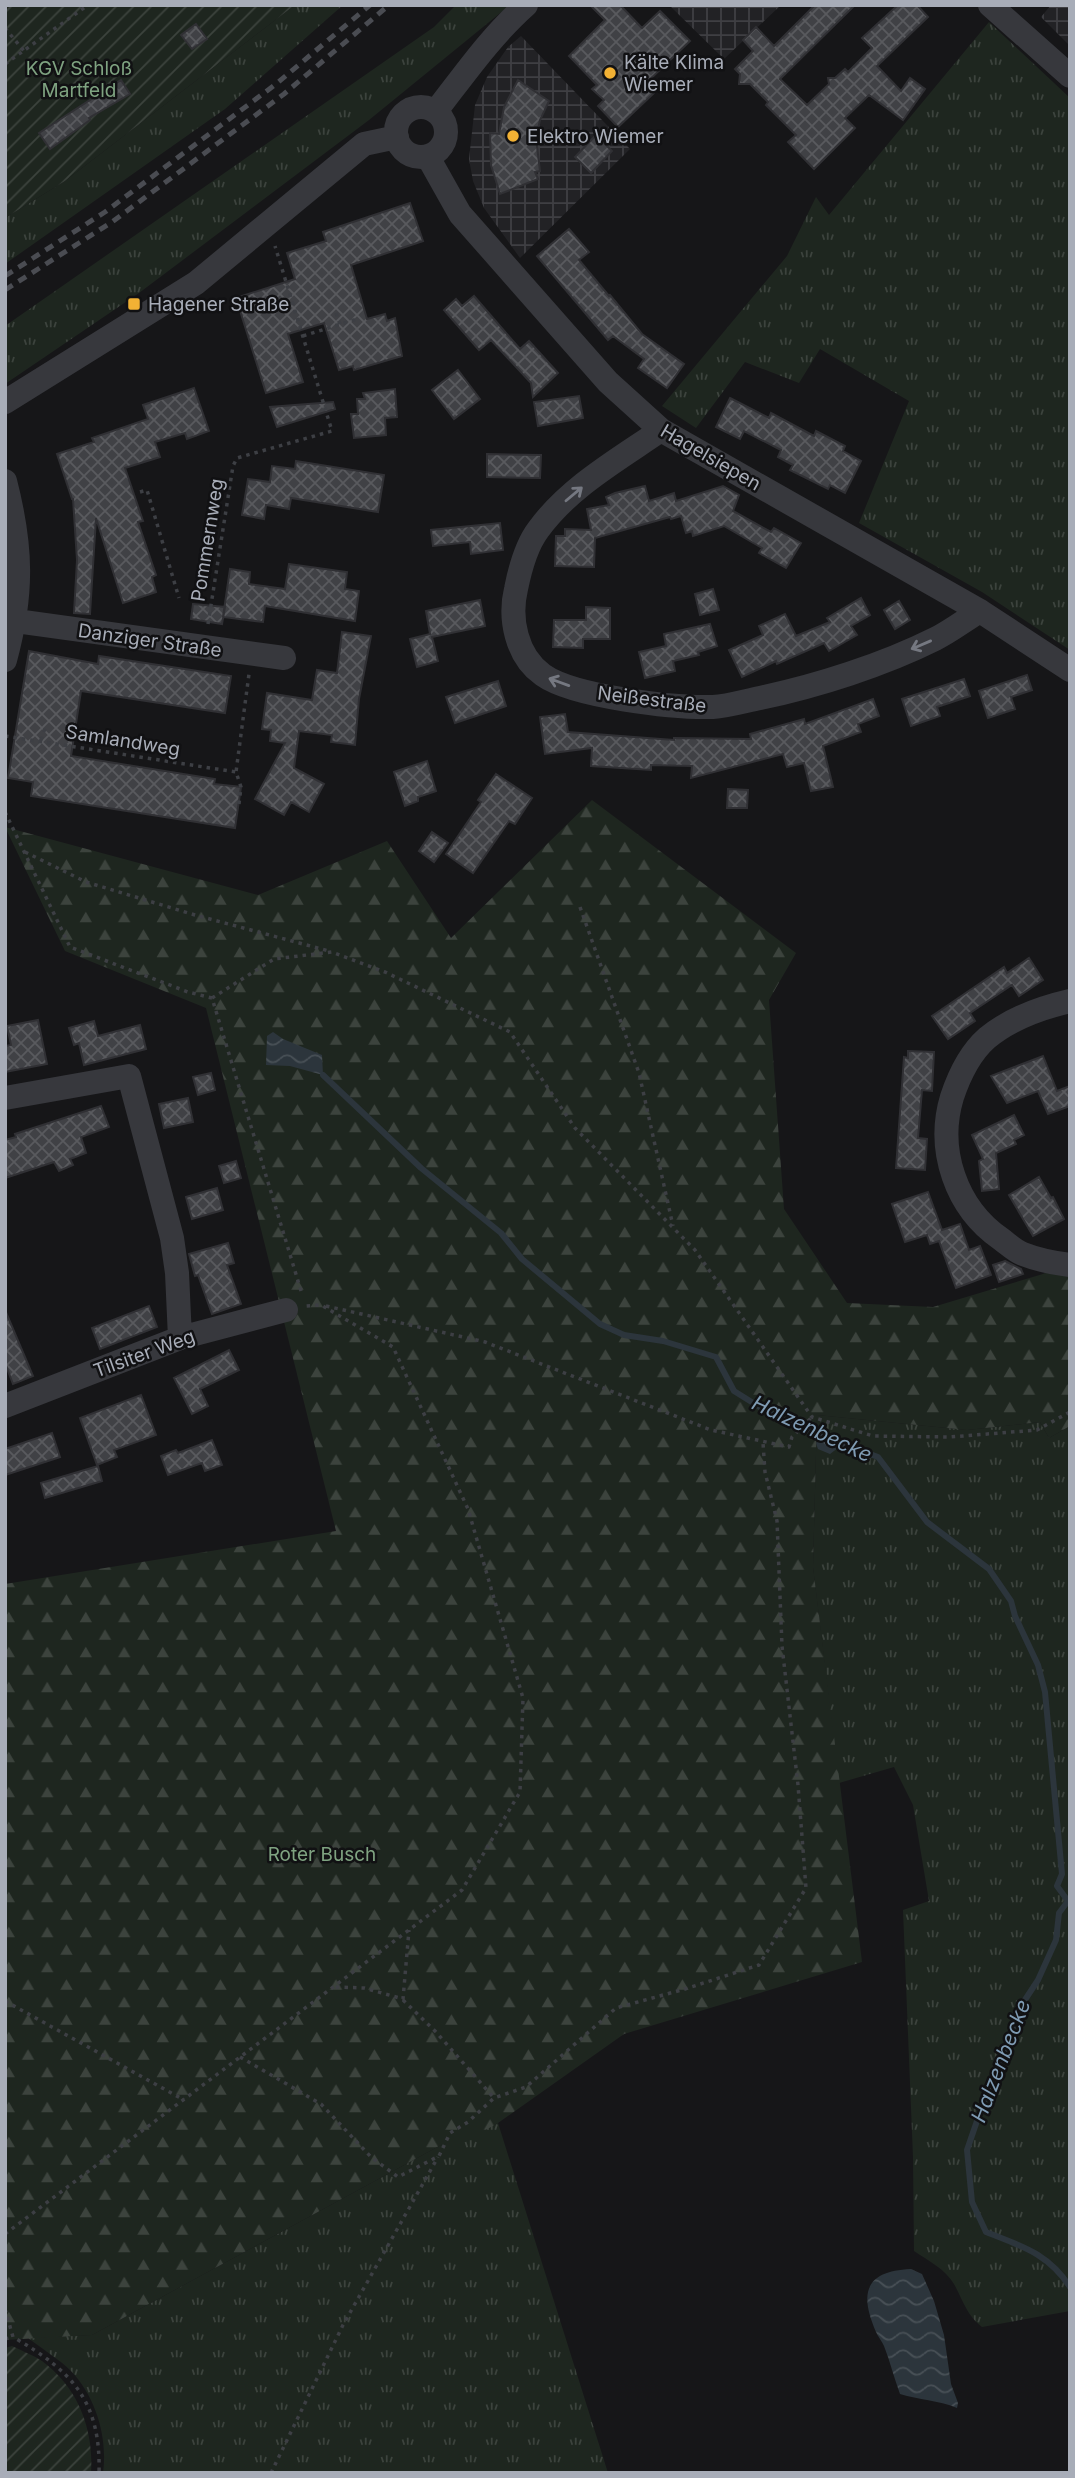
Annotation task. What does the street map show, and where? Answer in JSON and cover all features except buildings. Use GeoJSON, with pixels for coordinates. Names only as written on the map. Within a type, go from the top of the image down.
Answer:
{"type":"FeatureCollection","features":[{"type":"Feature","properties":{"kind":"street"},"geometry":{"type":"LineString","coordinates":[[436,111],[482,52],[526,5]]}},
{"type":"Feature","properties":{"kind":"street"},"geometry":{"type":"LineString","coordinates":[[990,5],[1070,76]]}},
{"type":"Feature","properties":{"kind":"street"},"geometry":{"type":"LineString","coordinates":[[424,107],[436,111],[442,118],[446,136],[443,145],[437,153],[428,157],[408,154],[397,137],[397,125],[402,115],[412,108],[424,107]]}},
{"type":"Feature","properties":{"kind":"street"},"geometry":{"type":"LineString","coordinates":[[5,402],[196,283],[364,144],[397,137]]}},
{"type":"Feature","properties":{"kind":"street","name":"Hagelsiepen"},"geometry":{"type":"LineString","coordinates":[[428,157],[460,214],[608,382],[661,430],[980,611],[1070,670]]}},
{"type":"Feature","properties":{"kind":"street","name":"Neißestraße"},"geometry":{"type":"LineString","coordinates":[[661,430],[594,476],[552,512],[536,532],[520,569],[513,602],[515,632],[526,656],[541,674],[588,691],[632,701],[716,707],[781,694],[869,666],[935,639],[980,611]]}},
{"type":"Feature","properties":{"kind":"street"},"geometry":{"type":"LineString","coordinates":[[5,481],[17,536],[19,577],[16,621],[5,660]]}},
{"type":"Feature","properties":{"kind":"street","name":"Danziger Straße"},"geometry":{"type":"LineString","coordinates":[[16,621],[284,658]]}},
{"type":"Feature","properties":{"kind":"street"},"geometry":{"type":"LineString","coordinates":[[1070,1001],[1046,1006],[1014,1020],[986,1039],[968,1062],[956,1084],[948,1111],[947,1145],[953,1177],[965,1204],[992,1233],[1020,1253],[1070,1265]]}},
{"type":"Feature","properties":{"kind":"street"},"geometry":{"type":"LineString","coordinates":[[5,1098],[129,1076],[172,1238],[177,1273],[180,1338]]}},
{"type":"Feature","properties":{"kind":"street","name":"Tilsiter Weg"},"geometry":{"type":"LineString","coordinates":[[5,1406],[180,1338],[296,1308]]}},
{"type":"Feature","properties":{"kind":"path"},"geometry":{"type":"LineString","coordinates":[[5,64],[88,5]]}},
{"type":"Feature","properties":{"kind":"path"},"geometry":{"type":"LineString","coordinates":[[5,28],[24,51]]}},
{"type":"Feature","properties":{"kind":"path","name":"Pommernweg"},"geometry":{"type":"LineString","coordinates":[[204,647],[233,466],[237,458],[332,431],[273,243],[264,226]]}},
{"type":"Feature","properties":{"kind":"path"},"geometry":{"type":"LineString","coordinates":[[336,313],[340,324]]}},
{"type":"Feature","properties":{"kind":"path"},"geometry":{"type":"LineString","coordinates":[[303,336],[357,319]]}},
{"type":"Feature","properties":{"kind":"path"},"geometry":{"type":"LineString","coordinates":[[140,492],[147,490],[178,598]]}},
{"type":"Feature","properties":{"kind":"path"},"geometry":{"type":"LineString","coordinates":[[239,804],[241,787],[236,772],[252,654]]}},
{"type":"Feature","properties":{"kind":"path"},"geometry":{"type":"LineString","coordinates":[[41,741],[45,729]]}},
{"type":"Feature","properties":{"kind":"path","name":"Samlandweg"},"geometry":{"type":"LineString","coordinates":[[5,736],[236,772]]}},
{"type":"Feature","properties":{"kind":"path"},"geometry":{"type":"LineString","coordinates":[[5,813],[70,947],[188,992],[212,998],[274,959],[332,952]]}},
{"type":"Feature","properties":{"kind":"path"},"geometry":{"type":"LineString","coordinates":[[23,851],[86,882],[332,952],[385,972],[510,1032],[575,1128],[695,1250],[812,1418],[873,1436],[950,1437],[1037,1430],[1070,1412]]}},
{"type":"Feature","properties":{"kind":"path"},"geometry":{"type":"LineString","coordinates":[[580,907],[639,1073],[673,1228]]}},
{"type":"Feature","properties":{"kind":"path"},"geometry":{"type":"LineString","coordinates":[[212,998],[296,1308],[321,1305],[485,1342],[711,1430],[763,1443],[789,1447],[793,1437],[812,1418]]}},
{"type":"Feature","properties":{"kind":"path"},"geometry":{"type":"LineString","coordinates":[[5,2234],[462,1890],[520,1792],[523,1698],[468,1509],[393,1347],[321,1305]]}},
{"type":"Feature","properties":{"kind":"path"},"geometry":{"type":"LineString","coordinates":[[271,2473],[343,2325],[450,2133],[468,2122],[495,2098],[526,2087],[616,2008],[759,1965],[806,1888],[798,1785],[782,1646],[777,1521],[765,1472],[763,1443]]}},
{"type":"Feature","properties":{"kind":"path"},"geometry":{"type":"LineString","coordinates":[[403,1999],[409,1930]]}},
{"type":"Feature","properties":{"kind":"path"},"geometry":{"type":"LineString","coordinates":[[334,1987],[363,1988],[403,1999],[495,2098]]}},
{"type":"Feature","properties":{"kind":"path"},"geometry":{"type":"LineString","coordinates":[[5,2001],[184,2099]]}},
{"type":"Feature","properties":{"kind":"path"},"geometry":{"type":"LineString","coordinates":[[240,2057],[321,2104],[371,2157],[398,2177],[439,2156]]}},
{"type":"Feature","properties":{"kind":"path"},"geometry":{"type":"LineString","coordinates":[[5,2309],[13,2337],[45,2356],[74,2381],[91,2410],[100,2447],[99,2473]]}},
{"type":"Feature","properties":{"kind":"path"},"geometry":{"type":"LineString","coordinates":[[5,2339],[13,2337]]}},
{"type":"Feature","properties":{"kind":"shaded area"},"geometry":{"type":"Polygon","coordinates":[[[669,5],[781,5],[724,59],[669,5]]]}},
{"type":"Feature","properties":{"kind":"shaded area"},"geometry":{"type":"Polygon","coordinates":[[[1051,5],[1070,5],[1070,46],[1041,17],[1051,5]]]}},
{"type":"Feature","properties":{"kind":"shaded area"},"geometry":{"type":"Polygon","coordinates":[[[521,36],[630,149],[520,258],[484,208],[473,181],[469,159],[475,105],[487,77],[508,47],[521,36]]]}},
{"type":"Feature","properties":{"kind":"green space","name":"KGV Schloß Martfeld"},"geometry":{"type":"Polygon","coordinates":[[[5,5],[295,5],[65,181],[5,218],[5,5]]]}},
{"type":"Feature","properties":{"kind":"green space"},"geometry":{"type":"Polygon","coordinates":[[[295,5],[343,5],[225,109],[5,264],[5,218],[65,181],[295,5]]]}},
{"type":"Feature","properties":{"kind":"green space"},"geometry":{"type":"Polygon","coordinates":[[[456,5],[510,5],[369,120],[139,293],[5,384],[5,326],[434,27],[456,5]]]}},
{"type":"Feature","properties":{"kind":"green space"},"geometry":{"type":"Polygon","coordinates":[[[989,22],[1070,98],[1070,650],[982,592],[859,523],[909,401],[820,349],[799,383],[745,362],[696,428],[662,406],[787,256],[816,197],[829,215],[989,22]]]}},
{"type":"Feature","properties":{"kind":"green space","name":"Roter Busch"},"geometry":{"type":"Polygon","coordinates":[[[592,800],[796,953],[769,1000],[784,1209],[847,1303],[933,1307],[1043,1274],[1070,1260],[1070,1426],[1049,1438],[1040,1422],[967,1430],[817,1415],[813,1567],[862,1962],[624,2034],[498,2123],[482,2132],[441,2145],[92,2335],[5,2340],[5,1584],[336,1531],[206,1008],[65,951],[5,827],[258,895],[387,841],[451,938],[592,800]]]}},
{"type":"Feature","properties":{"kind":"green space"},"geometry":{"type":"Polygon","coordinates":[[[817,1415],[967,1430],[1040,1422],[1049,1438],[1070,1426],[1070,2311],[982,2327],[969,2313],[946,2274],[914,2251],[903,1910],[929,1901],[913,1805],[894,1767],[839,1783],[813,1567],[817,1415]]]}},
{"type":"Feature","properties":{"kind":"green space"},"geometry":{"type":"Polygon","coordinates":[[[498,2123],[608,2473],[103,2473],[102,2432],[87,2393],[66,2367],[28,2338],[92,2335],[441,2145],[498,2123]]]}},
{"type":"Feature","properties":{"kind":"green space"},"geometry":{"type":"Polygon","coordinates":[[[12,2346],[42,2361],[65,2383],[74,2397],[90,2441],[91,2473],[5,2473],[5,2348],[12,2346]]]}},
{"type":"Feature","properties":{"kind":"water"},"geometry":{"type":"Polygon","coordinates":[[[273,1032],[322,1055],[323,1075],[290,1066],[266,1065],[267,1036],[273,1032]]]}},
{"type":"Feature","properties":{"kind":"water"},"geometry":{"type":"Polygon","coordinates":[[[825,1433],[837,1435],[843,1444],[830,1454],[818,1449],[816,1443],[825,1433]]]}},
{"type":"Feature","properties":{"kind":"water"},"geometry":{"type":"Polygon","coordinates":[[[911,2269],[922,2274],[934,2301],[944,2335],[957,2408],[900,2394],[884,2346],[871,2318],[867,2295],[875,2280],[884,2274],[911,2269]]]}},
{"type":"Feature","properties":{"kind":"waterway","name":"Halzenbecke"},"geometry":{"type":"LineString","coordinates":[[323,1075],[421,1168],[501,1233],[522,1259],[600,1324],[624,1335],[663,1341],[716,1357],[734,1391],[774,1416],[827,1439]]}},
{"type":"Feature","properties":{"kind":"waterway","name":"Halzenbecke"},"geometry":{"type":"LineString","coordinates":[[838,1442],[878,1457],[927,1522],[989,1569],[1011,1601],[1015,1616],[1038,1665],[1045,1692],[1062,1874],[1057,1886],[1068,1901],[1059,1913],[1056,1940],[1038,1980],[1015,2015],[1012,2033],[990,2083],[967,2150],[972,2202],[986,2232],[1043,2258],[1062,2275],[1070,2287]]}},
{"type":"Feature","properties":{"kind":"railway"},"geometry":{"type":"LineString","coordinates":[[5,276],[105,212],[276,84],[370,5]]}},
{"type":"Feature","properties":{"kind":"railway"},"geometry":{"type":"LineString","coordinates":[[5,290],[112,222],[284,94],[389,5]]}},
{"type":"Feature","properties":{"kind":"place","name":"Kälte Klima Wiemer"},"geometry":{"type":"Point","coordinates":[610,73]}},
{"type":"Feature","properties":{"kind":"place","name":"Elektro Wiemer"},"geometry":{"type":"Point","coordinates":[513,136]}},
{"type":"Feature","properties":{"kind":"place","name":"Hagener Straße"},"geometry":{"type":"Point","coordinates":[134,304]}}]}
